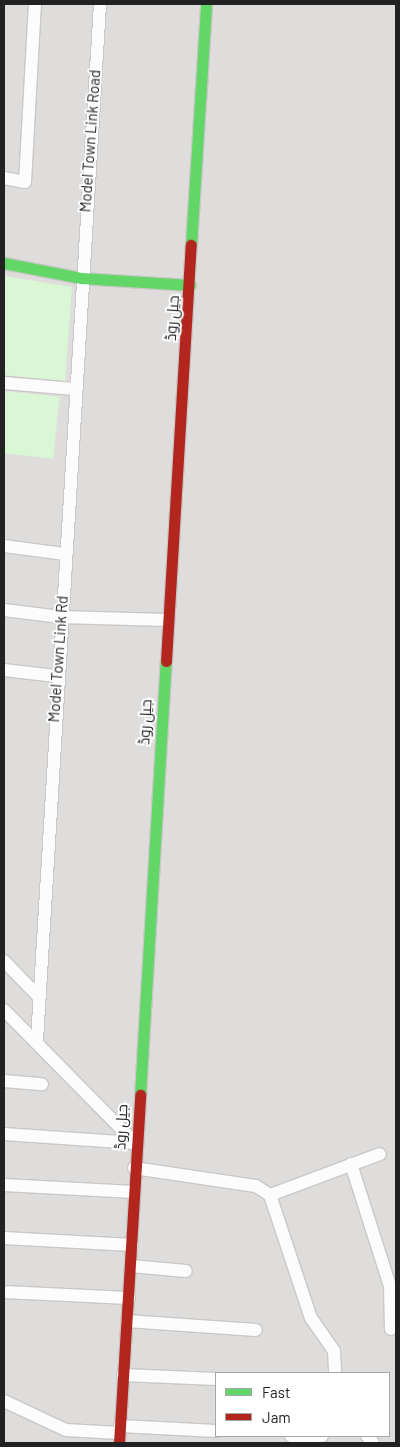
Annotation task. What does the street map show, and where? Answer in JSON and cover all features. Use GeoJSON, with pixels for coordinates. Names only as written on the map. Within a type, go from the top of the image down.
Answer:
{"type":"FeatureCollection","features":[{"type":"Feature","properties":{"kind":"main road","name":"جیل روڈ"},"geometry":{"type":"LineString","coordinates":[[119,1434],[131,1266],[135,1142],[166,620],[190,285],[206,4]]}},
{"type":"Feature","properties":{"kind":"main road"},"geometry":{"type":"LineString","coordinates":[[4,263],[81,278],[190,285]]}},
{"type":"Feature","properties":{"kind":"street"},"geometry":{"type":"LineString","coordinates":[[4,178],[25,182],[35,4]]}},
{"type":"Feature","properties":{"kind":"street","name":"Model Town Link Road"},"geometry":{"type":"LineString","coordinates":[[81,278],[100,4]]}},
{"type":"Feature","properties":{"kind":"street","name":"Model Town Link Rd"},"geometry":{"type":"LineString","coordinates":[[37,1040],[56,676],[81,278]]}},
{"type":"Feature","properties":{"kind":"street"},"geometry":{"type":"LineString","coordinates":[[4,383],[74,389]]}},
{"type":"Feature","properties":{"kind":"street"},"geometry":{"type":"LineString","coordinates":[[4,546],[64,554]]}},
{"type":"Feature","properties":{"kind":"street"},"geometry":{"type":"LineString","coordinates":[[4,610],[61,617],[166,620]]}},
{"type":"Feature","properties":{"kind":"street"},"geometry":{"type":"LineString","coordinates":[[4,670],[56,676]]}},
{"type":"Feature","properties":{"kind":"street"},"geometry":{"type":"LineString","coordinates":[[4,961],[39,997]]}},
{"type":"Feature","properties":{"kind":"street"},"geometry":{"type":"LineString","coordinates":[[4,1010],[37,1040],[135,1142]]}},
{"type":"Feature","properties":{"kind":"street"},"geometry":{"type":"LineString","coordinates":[[4,1081],[42,1084]]}},
{"type":"Feature","properties":{"kind":"street"},"geometry":{"type":"LineString","coordinates":[[4,1134],[135,1142]]}},
{"type":"Feature","properties":{"kind":"street"},"geometry":{"type":"LineString","coordinates":[[270,1195],[380,1154]]}},
{"type":"Feature","properties":{"kind":"street"},"geometry":{"type":"LineString","coordinates":[[351,1164],[390,1286],[391,1329]]}},
{"type":"Feature","properties":{"kind":"street"},"geometry":{"type":"LineString","coordinates":[[134,1168],[256,1186],[270,1195],[311,1318],[334,1351],[335,1372]]}},
{"type":"Feature","properties":{"kind":"street"},"geometry":{"type":"LineString","coordinates":[[4,1184],[134,1192]]}},
{"type":"Feature","properties":{"kind":"street"},"geometry":{"type":"LineString","coordinates":[[4,1238],[132,1245]]}},
{"type":"Feature","properties":{"kind":"street"},"geometry":{"type":"LineString","coordinates":[[131,1266],[186,1270]]}},
{"type":"Feature","properties":{"kind":"street"},"geometry":{"type":"LineString","coordinates":[[4,1292],[129,1298]]}},
{"type":"Feature","properties":{"kind":"street"},"geometry":{"type":"LineString","coordinates":[[127,1321],[256,1330]]}},
{"type":"Feature","properties":{"kind":"street"},"geometry":{"type":"LineString","coordinates":[[123,1375],[215,1379]]}},
{"type":"Feature","properties":{"kind":"street"},"geometry":{"type":"LineString","coordinates":[[4,1401],[66,1430],[119,1434],[215,1431]]}},
{"type":"Feature","properties":{"kind":"shaded area"},"geometry":{"type":"Polygon","coordinates":[[[4,4],[396,4],[396,1443],[4,1443],[4,4]]]}},
{"type":"Feature","properties":{"kind":"green space"},"geometry":{"type":"Polygon","coordinates":[[[4,276],[72,287],[65,381],[4,375],[4,276]]]}},
{"type":"Feature","properties":{"kind":"green space"},"geometry":{"type":"Polygon","coordinates":[[[4,391],[60,397],[53,459],[4,453],[4,391]]]}},
{"type":"Feature","properties":{"kind":"traffic: fast"},"geometry":{"type":"LineString","coordinates":[[191,245],[206,4]]}},
{"type":"Feature","properties":{"kind":"traffic: fast"},"geometry":{"type":"LineString","coordinates":[[4,263],[81,278],[190,285]]}},
{"type":"Feature","properties":{"kind":"traffic: fast"},"geometry":{"type":"LineString","coordinates":[[140,1095],[166,661]]}},
{"type":"Feature","properties":{"kind":"traffic: jam"},"geometry":{"type":"LineString","coordinates":[[166,661],[191,245]]}},
{"type":"Feature","properties":{"kind":"traffic: jam"},"geometry":{"type":"LineString","coordinates":[[119,1443],[140,1095]]}}]}
